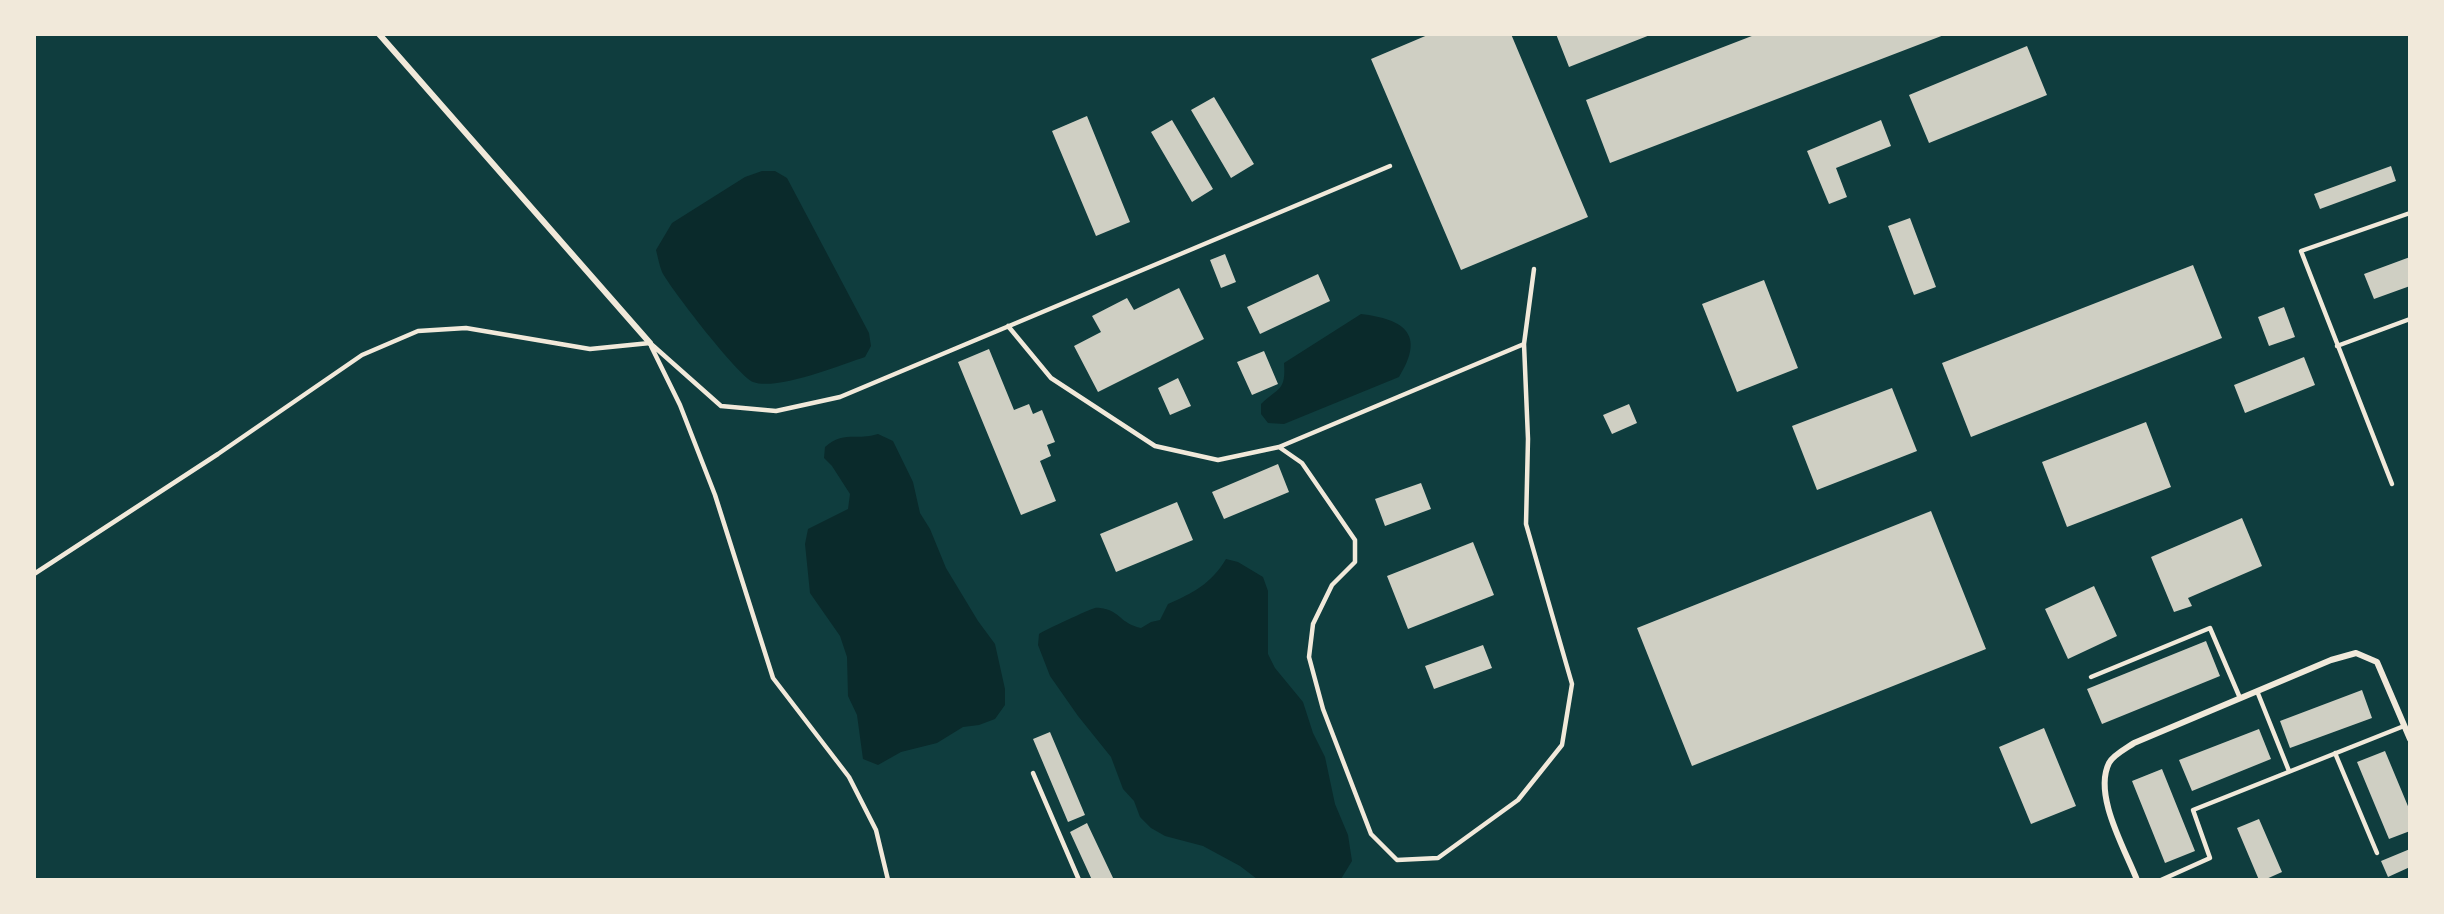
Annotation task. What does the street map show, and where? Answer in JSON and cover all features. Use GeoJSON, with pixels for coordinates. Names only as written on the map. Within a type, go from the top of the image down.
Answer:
{"type":"FeatureCollection","features":[{"type":"Feature","properties":{"kind":"street"},"geometry":{"type":"LineString","coordinates":[[379,34],[650,344]]}},
{"type":"Feature","properties":{"kind":"street"},"geometry":{"type":"LineString","coordinates":[[2137,879],[2108,808],[2103,783],[2109,761],[2134,742],[2331,660],[2356,653],[2377,662],[2409,740]]}},
{"type":"Feature","properties":{"kind":"lane"},"geometry":{"type":"LineString","coordinates":[[34,574],[218,454],[362,355],[418,331],[466,328],[591,349],[650,344],[721,406],[776,411],[840,397],[1390,166]]}},
{"type":"Feature","properties":{"kind":"lane"},"geometry":{"type":"LineString","coordinates":[[2392,483],[2301,251],[2409,213]]}},
{"type":"Feature","properties":{"kind":"lane"},"geometry":{"type":"LineString","coordinates":[[1279,447],[1302,463],[1355,540],[1354,562],[1332,585],[1313,624],[1309,657],[1323,710],[1371,834],[1397,860],[1438,858],[1518,800],[1562,745],[1572,684],[1526,524],[1528,439],[1524,344],[1534,269]]}},
{"type":"Feature","properties":{"kind":"lane"},"geometry":{"type":"LineString","coordinates":[[2337,346],[2409,319]]}},
{"type":"Feature","properties":{"kind":"lane"},"geometry":{"type":"LineString","coordinates":[[1008,326],[1051,378],[1155,446],[1218,460],[1279,447],[1524,344]]}},
{"type":"Feature","properties":{"kind":"lane"},"geometry":{"type":"LineString","coordinates":[[650,344],[680,405],[715,495],[773,678],[849,777],[876,830],[888,879]]}},
{"type":"Feature","properties":{"kind":"lane"},"geometry":{"type":"LineString","coordinates":[[2091,677],[2210,628],[2240,698]]}},
{"type":"Feature","properties":{"kind":"lane"},"geometry":{"type":"LineString","coordinates":[[2257,691],[2289,771]]}},
{"type":"Feature","properties":{"kind":"lane"},"geometry":{"type":"LineString","coordinates":[[2161,879],[2210,858],[2193,810],[2404,726]]}},
{"type":"Feature","properties":{"kind":"lane"},"geometry":{"type":"LineString","coordinates":[[2335,753],[2377,853]]}},
{"type":"Feature","properties":{"kind":"lane"},"geometry":{"type":"LineString","coordinates":[[1034,773],[1079,879]]}},
{"type":"Feature","properties":{"kind":"water"},"geometry":{"type":"Polygon","coordinates":[[[762,171],[775,171],[787,178],[869,333],[871,346],[865,357],[809,376],[763,384],[753,382],[745,376],[705,331],[662,272],[656,250],[672,223],[745,177],[762,171]]]}},
{"type":"Feature","properties":{"kind":"water"},"geometry":{"type":"Polygon","coordinates":[[[1361,314],[1389,320],[1406,331],[1410,339],[1410,350],[1399,377],[1284,424],[1268,423],[1261,414],[1261,404],[1280,388],[1284,379],[1284,363],[1361,314]]]}},
{"type":"Feature","properties":{"kind":"water"},"geometry":{"type":"Polygon","coordinates":[[[878,434],[893,441],[913,482],[920,513],[930,529],[946,568],[978,621],[995,644],[1005,689],[1005,705],[995,719],[979,725],[963,727],[937,743],[901,752],[878,765],[863,759],[857,715],[848,696],[847,657],[840,636],[810,593],[805,544],[808,529],[848,509],[850,494],[832,466],[824,458],[825,447],[844,437],[878,434]]]}},
{"type":"Feature","properties":{"kind":"water"},"geometry":{"type":"Polygon","coordinates":[[[1226,559],[1238,562],[1263,577],[1268,591],[1268,654],[1275,668],[1303,702],[1313,733],[1325,757],[1335,804],[1348,835],[1352,861],[1341,879],[1257,879],[1240,866],[1203,846],[1165,836],[1151,828],[1140,817],[1134,801],[1123,789],[1111,757],[1050,676],[1038,645],[1039,634],[1095,608],[1109,610],[1130,624],[1141,628],[1160,620],[1168,604],[1201,587],[1226,559]]]}},
{"type":"Feature","properties":{"kind":"building"},"geometry":{"type":"Polygon","coordinates":[[[1430,34],[1511,34],[1588,217],[1461,270],[1371,59],[1430,34]]]}},
{"type":"Feature","properties":{"kind":"building"},"geometry":{"type":"Polygon","coordinates":[[[1556,34],[1650,34],[1650,35],[1569,67],[1556,34]]]}},
{"type":"Feature","properties":{"kind":"building"},"geometry":{"type":"Polygon","coordinates":[[[1757,34],[1944,35],[1610,163],[1586,100],[1757,34]]]}},
{"type":"Feature","properties":{"kind":"building"},"geometry":{"type":"Polygon","coordinates":[[[2027,46],[2047,95],[1929,143],[1909,95],[2027,46]]]}},
{"type":"Feature","properties":{"kind":"building"},"geometry":{"type":"Polygon","coordinates":[[[1214,97],[1254,164],[1231,178],[1191,110],[1214,97]]]}},
{"type":"Feature","properties":{"kind":"building"},"geometry":{"type":"Polygon","coordinates":[[[1087,116],[1130,222],[1096,236],[1052,131],[1087,116]]]}},
{"type":"Feature","properties":{"kind":"building"},"geometry":{"type":"Polygon","coordinates":[[[1172,120],[1213,189],[1192,202],[1151,132],[1172,120]]]}},
{"type":"Feature","properties":{"kind":"building"},"geometry":{"type":"Polygon","coordinates":[[[1881,120],[1891,146],[1836,168],[1847,197],[1829,204],[1807,151],[1881,120]]]}},
{"type":"Feature","properties":{"kind":"building"},"geometry":{"type":"Polygon","coordinates":[[[2391,166],[2396,181],[2320,209],[2314,194],[2391,166]]]}},
{"type":"Feature","properties":{"kind":"building"},"geometry":{"type":"Polygon","coordinates":[[[1910,218],[1936,287],[1914,295],[1888,226],[1910,218]]]}},
{"type":"Feature","properties":{"kind":"building"},"geometry":{"type":"Polygon","coordinates":[[[1225,254],[1236,282],[1221,288],[1210,260],[1225,254]]]}},
{"type":"Feature","properties":{"kind":"building"},"geometry":{"type":"Polygon","coordinates":[[[2410,257],[2410,286],[2374,299],[2364,274],[2410,257]]]}},
{"type":"Feature","properties":{"kind":"building"},"geometry":{"type":"Polygon","coordinates":[[[2193,265],[2222,338],[1971,437],[1942,363],[2193,265]]]}},
{"type":"Feature","properties":{"kind":"building"},"geometry":{"type":"Polygon","coordinates":[[[1318,274],[1330,301],[1260,334],[1247,307],[1318,274]]]}},
{"type":"Feature","properties":{"kind":"building"},"geometry":{"type":"Polygon","coordinates":[[[1764,280],[1798,368],[1737,392],[1702,304],[1764,280]]]}},
{"type":"Feature","properties":{"kind":"building"},"geometry":{"type":"Polygon","coordinates":[[[1179,288],[1204,339],[1098,392],[1074,346],[1101,332],[1092,316],[1127,298],[1134,310],[1179,288]]]}},
{"type":"Feature","properties":{"kind":"building"},"geometry":{"type":"Polygon","coordinates":[[[2284,307],[2295,337],[2269,346],[2258,317],[2284,307]]]}},
{"type":"Feature","properties":{"kind":"building"},"geometry":{"type":"Polygon","coordinates":[[[989,349],[1014,410],[1029,404],[1033,414],[1042,410],[1055,442],[1047,445],[1051,456],[1040,461],[1056,501],[1021,515],[958,362],[989,349]]]}},
{"type":"Feature","properties":{"kind":"building"},"geometry":{"type":"Polygon","coordinates":[[[1264,351],[1278,384],[1252,395],[1237,362],[1264,351]]]}},
{"type":"Feature","properties":{"kind":"building"},"geometry":{"type":"Polygon","coordinates":[[[2304,357],[2315,385],[2245,413],[2234,385],[2304,357]]]}},
{"type":"Feature","properties":{"kind":"building"},"geometry":{"type":"Polygon","coordinates":[[[1178,378],[1191,406],[1170,415],[1158,388],[1178,378]]]}},
{"type":"Feature","properties":{"kind":"building"},"geometry":{"type":"Polygon","coordinates":[[[1892,388],[1917,451],[1817,490],[1792,426],[1892,388]]]}},
{"type":"Feature","properties":{"kind":"building"},"geometry":{"type":"Polygon","coordinates":[[[1629,404],[1637,423],[1612,434],[1603,415],[1629,404]]]}},
{"type":"Feature","properties":{"kind":"building"},"geometry":{"type":"Polygon","coordinates":[[[2146,422],[2171,487],[2067,527],[2042,462],[2146,422]]]}},
{"type":"Feature","properties":{"kind":"building"},"geometry":{"type":"Polygon","coordinates":[[[1278,464],[1289,492],[1224,519],[1212,492],[1278,464]]]}},
{"type":"Feature","properties":{"kind":"building"},"geometry":{"type":"Polygon","coordinates":[[[1421,483],[1431,509],[1385,526],[1375,499],[1421,483]]]}},
{"type":"Feature","properties":{"kind":"building"},"geometry":{"type":"Polygon","coordinates":[[[1177,502],[1193,540],[1116,572],[1100,534],[1177,502]]]}},
{"type":"Feature","properties":{"kind":"building"},"geometry":{"type":"Polygon","coordinates":[[[1931,511],[1986,649],[1692,766],[1637,628],[1931,511]]]}},
{"type":"Feature","properties":{"kind":"building"},"geometry":{"type":"Polygon","coordinates":[[[2242,518],[2262,566],[2188,598],[2192,606],[2174,612],[2151,557],[2242,518]]]}},
{"type":"Feature","properties":{"kind":"building"},"geometry":{"type":"Polygon","coordinates":[[[1473,542],[1494,595],[1408,629],[1387,576],[1473,542]]]}},
{"type":"Feature","properties":{"kind":"building"},"geometry":{"type":"Polygon","coordinates":[[[2094,586],[2117,636],[2068,659],[2045,609],[2094,586]]]}},
{"type":"Feature","properties":{"kind":"building"},"geometry":{"type":"Polygon","coordinates":[[[2206,641],[2220,676],[2102,724],[2087,689],[2206,641]]]}},
{"type":"Feature","properties":{"kind":"building"},"geometry":{"type":"Polygon","coordinates":[[[1483,645],[1492,668],[1434,689],[1425,666],[1483,645]]]}},
{"type":"Feature","properties":{"kind":"building"},"geometry":{"type":"Polygon","coordinates":[[[2362,690],[2372,718],[2290,748],[2280,721],[2362,690]]]}},
{"type":"Feature","properties":{"kind":"building"},"geometry":{"type":"Polygon","coordinates":[[[2044,728],[2076,806],[2031,824],[1999,747],[2044,728]]]}},
{"type":"Feature","properties":{"kind":"building"},"geometry":{"type":"Polygon","coordinates":[[[2259,729],[2271,759],[2192,791],[2179,760],[2259,729]]]}},
{"type":"Feature","properties":{"kind":"building"},"geometry":{"type":"Polygon","coordinates":[[[1050,732],[1085,815],[1068,822],[1033,739],[1050,732]]]}},
{"type":"Feature","properties":{"kind":"building"},"geometry":{"type":"Polygon","coordinates":[[[2385,751],[2410,811],[2410,831],[2389,839],[2357,762],[2385,751]]]}},
{"type":"Feature","properties":{"kind":"building"},"geometry":{"type":"Polygon","coordinates":[[[2162,769],[2195,851],[2165,863],[2132,781],[2162,769]]]}},
{"type":"Feature","properties":{"kind":"building"},"geometry":{"type":"Polygon","coordinates":[[[2259,819],[2282,872],[2264,880],[2259,880],[2237,828],[2259,819]]]}},
{"type":"Feature","properties":{"kind":"building"},"geometry":{"type":"Polygon","coordinates":[[[1087,823],[1114,880],[1092,880],[1070,832],[1087,823]]]}},
{"type":"Feature","properties":{"kind":"building"},"geometry":{"type":"Polygon","coordinates":[[[2410,849],[2410,867],[2388,877],[2381,861],[2410,849]]]}}]}
